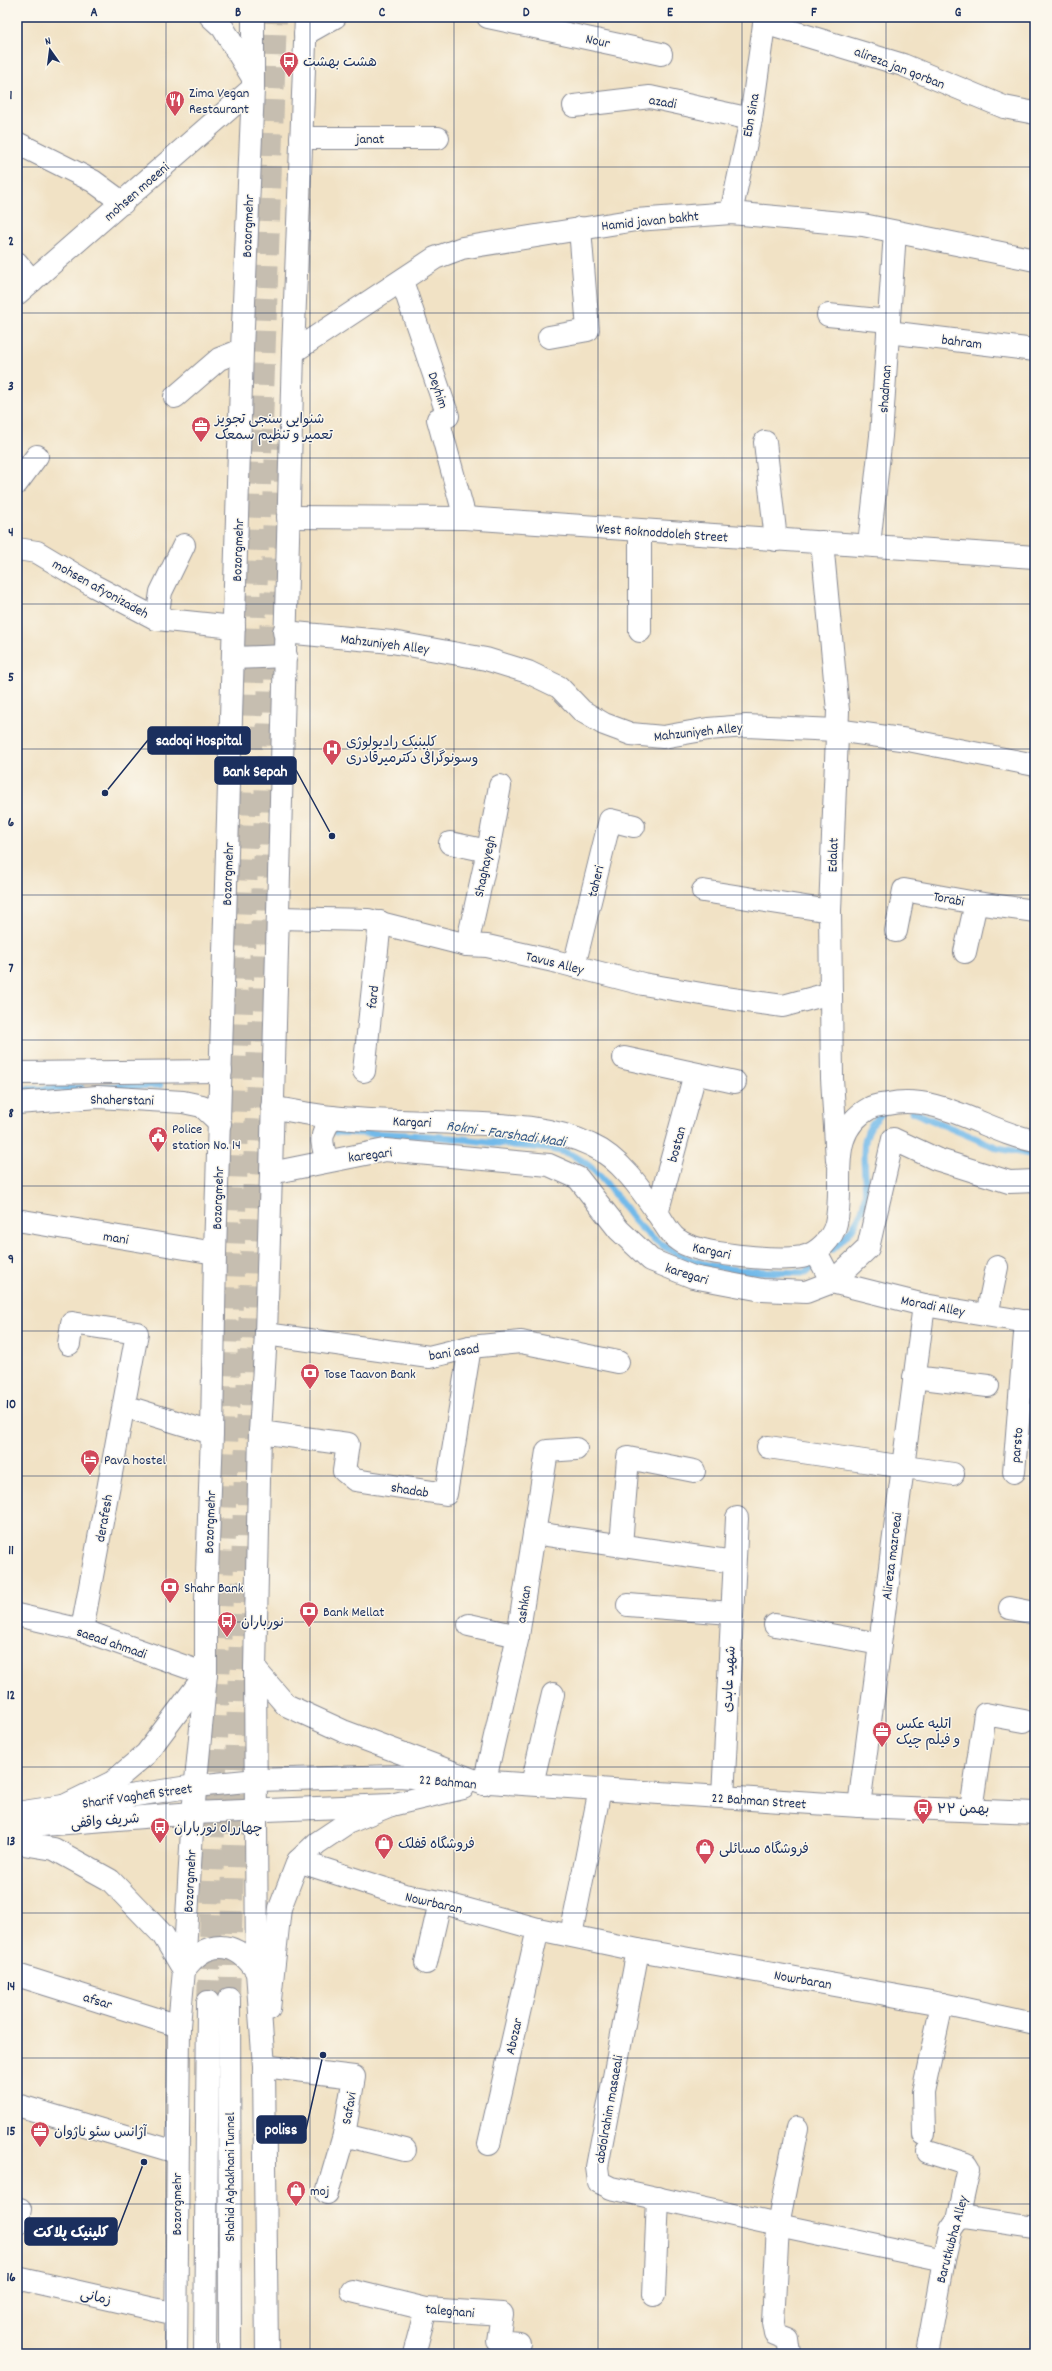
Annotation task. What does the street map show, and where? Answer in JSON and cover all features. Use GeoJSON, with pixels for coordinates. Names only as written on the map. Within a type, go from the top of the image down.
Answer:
{"type":"FeatureCollection","features":[{"type":"Feature","properties":{"kind":"street"},"geometry":{"type":"LineString","coordinates":[[211,17],[223,28],[253,83]]}},
{"type":"Feature","properties":{"kind":"street","name":"Bozorgmehr"},"geometry":{"type":"LineString","coordinates":[[176,2354],[176,2152],[179,2026],[184,1970],[195,1786],[206,1674],[206,1601],[212,1433],[215,1253],[242,350],[253,83],[253,17]]}},
{"type":"Feature","properties":{"kind":"street"},"geometry":{"type":"LineString","coordinates":[[267,2354],[264,2066],[256,1972],[257,1780],[255,1669],[260,1432],[266,1334],[286,656],[284,632],[306,26],[335,17]]}},
{"type":"Feature","properties":{"kind":"street","name":"Nour"},"geometry":{"type":"LineString","coordinates":[[488,17],[536,21],[662,54]]}},
{"type":"Feature","properties":{"kind":"street","name":"alireza jan qorban"},"geometry":{"type":"LineString","coordinates":[[764,20],[903,65],[1004,107],[1035,114]]}},
{"type":"Feature","properties":{"kind":"street","name":"Ebn Sina"},"geometry":{"type":"LineString","coordinates":[[731,213],[751,119],[764,20]]}},
{"type":"Feature","properties":{"kind":"street","name":"mohsen moeeni"},"geometry":{"type":"LineString","coordinates":[[24,288],[53,261],[123,203],[253,83]]}},
{"type":"Feature","properties":{"kind":"street","name":"azadi"},"geometry":{"type":"LineString","coordinates":[[574,106],[650,97],[751,119]]}},
{"type":"Feature","properties":{"kind":"street","name":"janat"},"geometry":{"type":"LineString","coordinates":[[301,138],[438,138]]}},
{"type":"Feature","properties":{"kind":"street"},"geometry":{"type":"LineString","coordinates":[[17,143],[93,181],[123,203]]}},
{"type":"Feature","properties":{"kind":"street","name":"Hamid javan bakht"},"geometry":{"type":"LineString","coordinates":[[293,352],[435,258],[462,248],[636,220],[731,213],[863,225],[1035,260]]}},
{"type":"Feature","properties":{"kind":"street"},"geometry":{"type":"LineString","coordinates":[[549,337],[588,330],[580,228]]}},
{"type":"Feature","properties":{"kind":"street","name":"shadman"},"geometry":{"type":"LineString","coordinates":[[869,545],[881,436],[894,232]]}},
{"type":"Feature","properties":{"kind":"street"},"geometry":{"type":"LineString","coordinates":[[17,263],[24,288]]}},
{"type":"Feature","properties":{"kind":"street","name":"Deyhim"},"geometry":{"type":"LineString","coordinates":[[402,281],[448,416],[438,419],[465,518]]}},
{"type":"Feature","properties":{"kind":"street","name":"bahram"},"geometry":{"type":"LineString","coordinates":[[828,315],[889,327],[1035,350]]}},
{"type":"Feature","properties":{"kind":"street"},"geometry":{"type":"LineString","coordinates":[[175,397],[219,359],[242,350]]}},
{"type":"Feature","properties":{"kind":"street"},"geometry":{"type":"LineString","coordinates":[[765,442],[776,540]]}},
{"type":"Feature","properties":{"kind":"street"},"geometry":{"type":"LineString","coordinates":[[17,482],[37,456]]}},
{"type":"Feature","properties":{"kind":"street","name":"West Roknoddoleh Street"},"geometry":{"type":"LineString","coordinates":[[288,517],[465,518],[1035,557]]}},
{"type":"Feature","properties":{"kind":"street"},"geometry":{"type":"LineString","coordinates":[[640,531],[640,630]]}},
{"type":"Feature","properties":{"kind":"street","name":"Edalat"},"geometry":{"type":"LineString","coordinates":[[822,542],[838,711],[836,730],[830,911],[832,1078],[837,1169]]}},
{"type":"Feature","properties":{"kind":"street"},"geometry":{"type":"LineString","coordinates":[[157,619],[161,592],[184,546]]}},
{"type":"Feature","properties":{"kind":"street","name":"mohsen afyonizadeh"},"geometry":{"type":"LineString","coordinates":[[17,549],[37,552],[94,586],[157,619],[234,627]]}},
{"type":"Feature","properties":{"kind":"street","name":"Mahzuniyeh Alley"},"geometry":{"type":"LineString","coordinates":[[284,632],[392,642],[486,660],[528,672],[559,687],[582,711],[604,724],[631,734],[663,737],[708,729],[746,726],[836,730],[908,740],[1035,765]]}},
{"type":"Feature","properties":{"kind":"street"},"geometry":{"type":"LineString","coordinates":[[233,658],[286,656]]}},
{"type":"Feature","properties":{"kind":"street","name":"Shaghayegh"},"geometry":{"type":"LineString","coordinates":[[467,944],[488,851],[500,786]]}},
{"type":"Feature","properties":{"kind":"street","name":"taheri"},"geometry":{"type":"LineString","coordinates":[[574,966],[610,820],[634,826]]}},
{"type":"Feature","properties":{"kind":"street"},"geometry":{"type":"LineString","coordinates":[[450,843],[488,851]]}},
{"type":"Feature","properties":{"kind":"street","name":"Torabi"},"geometry":{"type":"LineString","coordinates":[[896,931],[904,890],[976,904],[1035,911]]}},
{"type":"Feature","properties":{"kind":"street"},"geometry":{"type":"LineString","coordinates":[[703,891],[830,911]]}},
{"type":"Feature","properties":{"kind":"street"},"geometry":{"type":"LineString","coordinates":[[964,952],[976,904]]}},
{"type":"Feature","properties":{"kind":"street","name":"Tavus Alley"},"geometry":{"type":"LineString","coordinates":[[278,918],[368,920],[380,922],[467,944],[487,946],[574,966],[643,984],[783,1006],[831,993]]}},
{"type":"Feature","properties":{"kind":"street","name":"fard"},"geometry":{"type":"LineString","coordinates":[[364,1071],[380,922]]}},
{"type":"Feature","properties":{"kind":"street"},"geometry":{"type":"LineString","coordinates":[[624,1058],[735,1082]]}},
{"type":"Feature","properties":{"kind":"street","name":"Shaherstani"},"geometry":{"type":"LineString","coordinates":[[17,1073],[221,1071]]}},
{"type":"Feature","properties":{"kind":"street","name":"bostan"},"geometry":{"type":"LineString","coordinates":[[657,1213],[695,1074]]}},
{"type":"Feature","properties":{"kind":"street","name":"Shaherstani"},"geometry":{"type":"LineString","coordinates":[[17,1103],[98,1097],[183,1102],[202,1106],[220,1123]]}},
{"type":"Feature","properties":{"kind":"street"},"geometry":{"type":"LineString","coordinates":[[832,1282],[816,1252],[828,1240],[836,1223],[837,1169],[842,1144],[851,1123],[871,1107],[902,1101],[930,1104],[1010,1135],[1034,1138]]}},
{"type":"Feature","properties":{"kind":"street","name":"Kargari"},"geometry":{"type":"LineString","coordinates":[[272,1107],[332,1118],[482,1125],[534,1129],[567,1136],[592,1145],[614,1161],[640,1188],[677,1240],[690,1247],[719,1253],[755,1257],[802,1257],[816,1252]]}},
{"type":"Feature","properties":{"kind":"street"},"geometry":{"type":"LineString","coordinates":[[327,1160],[322,1144],[323,1132],[332,1118]]}},
{"type":"Feature","properties":{"kind":"street","name":"karegari"},"geometry":{"type":"LineString","coordinates":[[271,1173],[327,1160],[385,1150],[549,1165],[578,1178],[619,1230],[651,1260],[693,1277],[762,1290],[806,1292],[832,1282],[868,1248],[893,1138],[936,1159],[1009,1182],[1035,1181]]}},
{"type":"Feature","properties":{"kind":"street","name":"mani"},"geometry":{"type":"LineString","coordinates":[[17,1220],[215,1253]]}},
{"type":"Feature","properties":{"kind":"street"},"geometry":{"type":"LineString","coordinates":[[987,1315],[996,1267]]}},
{"type":"Feature","properties":{"kind":"street","name":"Moradi Alley"},"geometry":{"type":"LineString","coordinates":[[832,1282],[924,1305],[1030,1322]]}},
{"type":"Feature","properties":{"kind":"street","name":"Alireza mazroeai"},"geometry":{"type":"LineString","coordinates":[[859,1806],[924,1305]]}},
{"type":"Feature","properties":{"kind":"street","name":"parsto"},"geometry":{"type":"LineString","coordinates":[[1014,1472],[1030,1322]]}},
{"type":"Feature","properties":{"kind":"street","name":"derafesh"},"geometry":{"type":"LineString","coordinates":[[69,1344],[72,1323],[137,1334],[82,1630]]}},
{"type":"Feature","properties":{"kind":"street","name":"bani asad"},"geometry":{"type":"LineString","coordinates":[[266,1334],[429,1357],[470,1347],[521,1342],[618,1362]]}},
{"type":"Feature","properties":{"kind":"street","name":"shadab"},"geometry":{"type":"LineString","coordinates":[[260,1432],[348,1444],[344,1471],[355,1480],[446,1494],[470,1347]]}},
{"type":"Feature","properties":{"kind":"street"},"geometry":{"type":"LineString","coordinates":[[914,1377],[988,1386]]}},
{"type":"Feature","properties":{"kind":"street"},"geometry":{"type":"LineString","coordinates":[[124,1406],[212,1433]]}},
{"type":"Feature","properties":{"kind":"street"},"geometry":{"type":"LineString","coordinates":[[768,1446],[953,1474]]}},
{"type":"Feature","properties":{"kind":"street","name":"ashkan"},"geometry":{"type":"LineString","coordinates":[[484,1784],[518,1636],[547,1450],[576,1449]]}},
{"type":"Feature","properties":{"kind":"street"},"geometry":{"type":"LineString","coordinates":[[621,1545],[620,1456],[694,1471]]}},
{"type":"Feature","properties":{"kind":"street","name":"شهید عابدی"},"geometry":{"type":"LineString","coordinates":[[723,1798],[731,1613],[737,1518]]}},
{"type":"Feature","properties":{"kind":"street"},"geometry":{"type":"LineString","coordinates":[[534,1533],[734,1562]]}},
{"type":"Feature","properties":{"kind":"street"},"geometry":{"type":"LineString","coordinates":[[628,1605],[731,1613]]}},
{"type":"Feature","properties":{"kind":"street"},"geometry":{"type":"LineString","coordinates":[[1010,1608],[1035,1613]]}},
{"type":"Feature","properties":{"kind":"street","name":"saead ahmadi"},"geometry":{"type":"LineString","coordinates":[[17,1615],[82,1630],[206,1674]]}},
{"type":"Feature","properties":{"kind":"street"},"geometry":{"type":"LineString","coordinates":[[469,1625],[518,1636]]}},
{"type":"Feature","properties":{"kind":"street"},"geometry":{"type":"LineString","coordinates":[[775,1625],[880,1644]]}},
{"type":"Feature","properties":{"kind":"street"},"geometry":{"type":"LineString","coordinates":[[255,1669],[286,1705],[343,1731],[484,1784]]}},
{"type":"Feature","properties":{"kind":"street"},"geometry":{"type":"LineString","coordinates":[[64,1806],[113,1782],[146,1754],[206,1674]]}},
{"type":"Feature","properties":{"kind":"street"},"geometry":{"type":"LineString","coordinates":[[532,1784],[553,1694]]}},
{"type":"Feature","properties":{"kind":"street"},"geometry":{"type":"LineString","coordinates":[[971,1810],[985,1714],[1024,1721]]}},
{"type":"Feature","properties":{"kind":"street","name":"22 Bahman"},"geometry":{"type":"LineString","coordinates":[[257,1780],[398,1776],[484,1784]]}},
{"type":"Feature","properties":{"kind":"street","name":"Sharif Vaghefi Street"},"geometry":{"type":"LineString","coordinates":[[17,1813],[195,1786],[257,1780]]}},
{"type":"Feature","properties":{"kind":"street","name":"22 Bahman Street"},"geometry":{"type":"LineString","coordinates":[[484,1784],[532,1784],[859,1806],[1035,1813]]}},
{"type":"Feature","properties":{"kind":"street","name":"22 Bahman"},"geometry":{"type":"LineString","coordinates":[[257,1810],[391,1805],[484,1784]]}},
{"type":"Feature","properties":{"kind":"street"},"geometry":{"type":"LineString","coordinates":[[571,1935],[600,1789]]}},
{"type":"Feature","properties":{"kind":"street"},"geometry":{"type":"LineString","coordinates":[[264,2066],[280,1908],[298,1861],[317,1843],[347,1823],[391,1805]]}},
{"type":"Feature","properties":{"kind":"street","name":"شریف واقفی"},"geometry":{"type":"LineString","coordinates":[[17,1827],[193,1813],[257,1810]]}},
{"type":"Feature","properties":{"kind":"street"},"geometry":{"type":"LineString","coordinates":[[17,1843],[54,1849],[110,1880],[163,1935],[184,1970],[193,1957],[206,1949],[221,1946],[236,1950],[248,1959],[256,1972]]}},
{"type":"Feature","properties":{"kind":"street","name":"Nowrbaran"},"geometry":{"type":"LineString","coordinates":[[298,1861],[404,1895],[440,1902],[538,1929],[638,1950],[942,2004],[1035,2024]]}},
{"type":"Feature","properties":{"kind":"street"},"geometry":{"type":"LineString","coordinates":[[426,1963],[440,1902]]}},
{"type":"Feature","properties":{"kind":"street","name":"Abozar"},"geometry":{"type":"LineString","coordinates":[[489,2144],[538,1929]]}},
{"type":"Feature","properties":{"kind":"street","name":"abdolrahim masaeali"},"geometry":{"type":"LineString","coordinates":[[638,1950],[597,2167],[599,2182],[611,2188],[944,2260]]}},
{"type":"Feature","properties":{"kind":"street","name":"afsar"},"geometry":{"type":"LineString","coordinates":[[17,1975],[179,2026]]}},
{"type":"Feature","properties":{"kind":"street","name":"Shahid Aghakhani Tunnel"},"geometry":{"type":"LineString","coordinates":[[229,1999],[230,2354]]}},
{"type":"Feature","properties":{"kind":"street","name":"Shahid Aghakhani Tunnel"},"geometry":{"type":"LineString","coordinates":[[205,2354],[208,2002]]}},
{"type":"Feature","properties":{"kind":"street","name":"Barutkubha Alley"},"geometry":{"type":"LineString","coordinates":[[927,2354],[951,2229],[958,2219],[969,2169],[966,2164],[926,2143],[923,2092],[942,2004]]}},
{"type":"Feature","properties":{"kind":"street","name":"Safavi"},"geometry":{"type":"LineString","coordinates":[[264,2066],[354,2077],[344,2135],[327,2193]]}},
{"type":"Feature","properties":{"kind":"street"},"geometry":{"type":"LineString","coordinates":[[17,2105],[176,2152]]}},
{"type":"Feature","properties":{"kind":"street"},"geometry":{"type":"LineString","coordinates":[[790,2354],[788,2339],[775,2334],[772,2323],[778,2225],[797,2128]]}},
{"type":"Feature","properties":{"kind":"street","name":"Safavi"},"geometry":{"type":"LineString","coordinates":[[344,2135],[405,2150]]}},
{"type":"Feature","properties":{"kind":"street"},"geometry":{"type":"LineString","coordinates":[[654,2295],[658,2198]]}},
{"type":"Feature","properties":{"kind":"street"},"geometry":{"type":"LineString","coordinates":[[958,2219],[966,2218],[1035,2227]]}},
{"type":"Feature","properties":{"kind":"street","name":"زمانی"},"geometry":{"type":"LineString","coordinates":[[17,2278],[176,2314]]}},
{"type":"Feature","properties":{"kind":"street","name":"taleghani"},"geometry":{"type":"LineString","coordinates":[[352,2291],[426,2309],[502,2314],[498,2341],[519,2343]]}},
{"type":"Feature","properties":{"kind":"street"},"geometry":{"type":"LineString","coordinates":[[414,2354],[426,2309]]}},
{"type":"Feature","properties":{"kind":"waterway","name":"Rokni - Farshadi Madi"},"geometry":{"type":"LineString","coordinates":[[103,1087],[160,1085]]}},
{"type":"Feature","properties":{"kind":"waterway","name":"Rokni - Farshadi Madi"},"geometry":{"type":"LineString","coordinates":[[17,1090],[81,1088]]}},
{"type":"Feature","properties":{"kind":"waterway","name":"Rokni - Farshadi Madi"},"geometry":{"type":"LineString","coordinates":[[832,1249],[850,1232],[857,1222],[862,1210],[865,1197],[864,1146],[867,1134],[873,1122],[884,1112]]}},
{"type":"Feature","properties":{"kind":"waterway","name":"Rokni - Farshadi Madi"},"geometry":{"type":"LineString","coordinates":[[913,1112],[998,1148],[1035,1155]]}},
{"type":"Feature","properties":{"kind":"waterway","name":"Rokni - Farshadi Madi"},"geometry":{"type":"LineString","coordinates":[[336,1132],[403,1134],[447,1138],[537,1147],[570,1154],[585,1163],[601,1178],[635,1221],[653,1238],[672,1251],[692,1260],[735,1270],[805,1273],[818,1261]]}},
{"type":"Feature","properties":{"kind":"tunnel"},"geometry":{"type":"LineString","coordinates":[[208,2002],[276,17]]}},
{"type":"Feature","properties":{"kind":"tunnel"},"geometry":{"type":"LineString","coordinates":[[229,1999],[276,443]]}},
{"type":"Feature","properties":{"kind":"place","name":"هشت بهشت"},"geometry":{"type":"Point","coordinates":[289,78]}},
{"type":"Feature","properties":{"kind":"place","name":"Zima Vegan Restaurant"},"geometry":{"type":"Point","coordinates":[175,117]}},
{"type":"Feature","properties":{"kind":"place","name":"شنوایی سنجی تجویز تعمیر و تنظیم سمعک"},"geometry":{"type":"Point","coordinates":[201,443]}},
{"type":"Feature","properties":{"kind":"place","name":"کلینیک رادیولوژی وسونوگرافی دکترمیرقادری"},"geometry":{"type":"Point","coordinates":[332,766]}},
{"type":"Feature","properties":{"kind":"place","name":"sadoqi Hospital"},"geometry":{"type":"Point","coordinates":[105,793]}},
{"type":"Feature","properties":{"kind":"place","name":"Bank Sepah"},"geometry":{"type":"Point","coordinates":[332,836]}},
{"type":"Feature","properties":{"kind":"place","name":"Police station No. 14"},"geometry":{"type":"Point","coordinates":[158,1153]}},
{"type":"Feature","properties":{"kind":"place","name":"Tose Taavon Bank"},"geometry":{"type":"Point","coordinates":[310,1390]}},
{"type":"Feature","properties":{"kind":"place","name":"Pava hostel"},"geometry":{"type":"Point","coordinates":[90,1476]}},
{"type":"Feature","properties":{"kind":"place","name":"Shahr Bank"},"geometry":{"type":"Point","coordinates":[170,1604]}},
{"type":"Feature","properties":{"kind":"place","name":"Bank Mellat"},"geometry":{"type":"Point","coordinates":[309,1628]}},
{"type":"Feature","properties":{"kind":"place","name":"نورباران"},"geometry":{"type":"Point","coordinates":[227,1638]}},
{"type":"Feature","properties":{"kind":"place","name":"اتلیه عکس و فیلم چیک"},"geometry":{"type":"Point","coordinates":[882,1748]}},
{"type":"Feature","properties":{"kind":"place","name":"۲۲ بهمن"},"geometry":{"type":"Point","coordinates":[923,1825]}},
{"type":"Feature","properties":{"kind":"place","name":"چهارراه نورباران"},"geometry":{"type":"Point","coordinates":[160,1844]}},
{"type":"Feature","properties":{"kind":"place","name":"فروشگاه قفلک"},"geometry":{"type":"Point","coordinates":[384,1860]}},
{"type":"Feature","properties":{"kind":"place","name":"فروشگاه مسائلی"},"geometry":{"type":"Point","coordinates":[705,1865]}},
{"type":"Feature","properties":{"kind":"place","name":"poliss"},"geometry":{"type":"Point","coordinates":[323,2055]}},
{"type":"Feature","properties":{"kind":"place","name":"آژانس سئو ناژوان"},"geometry":{"type":"Point","coordinates":[40,2148]}},
{"type":"Feature","properties":{"kind":"place","name":"کلینیک پلاکت"},"geometry":{"type":"Point","coordinates":[144,2162]}},
{"type":"Feature","properties":{"kind":"place","name":"moj"},"geometry":{"type":"Point","coordinates":[296,2207]}}]}
